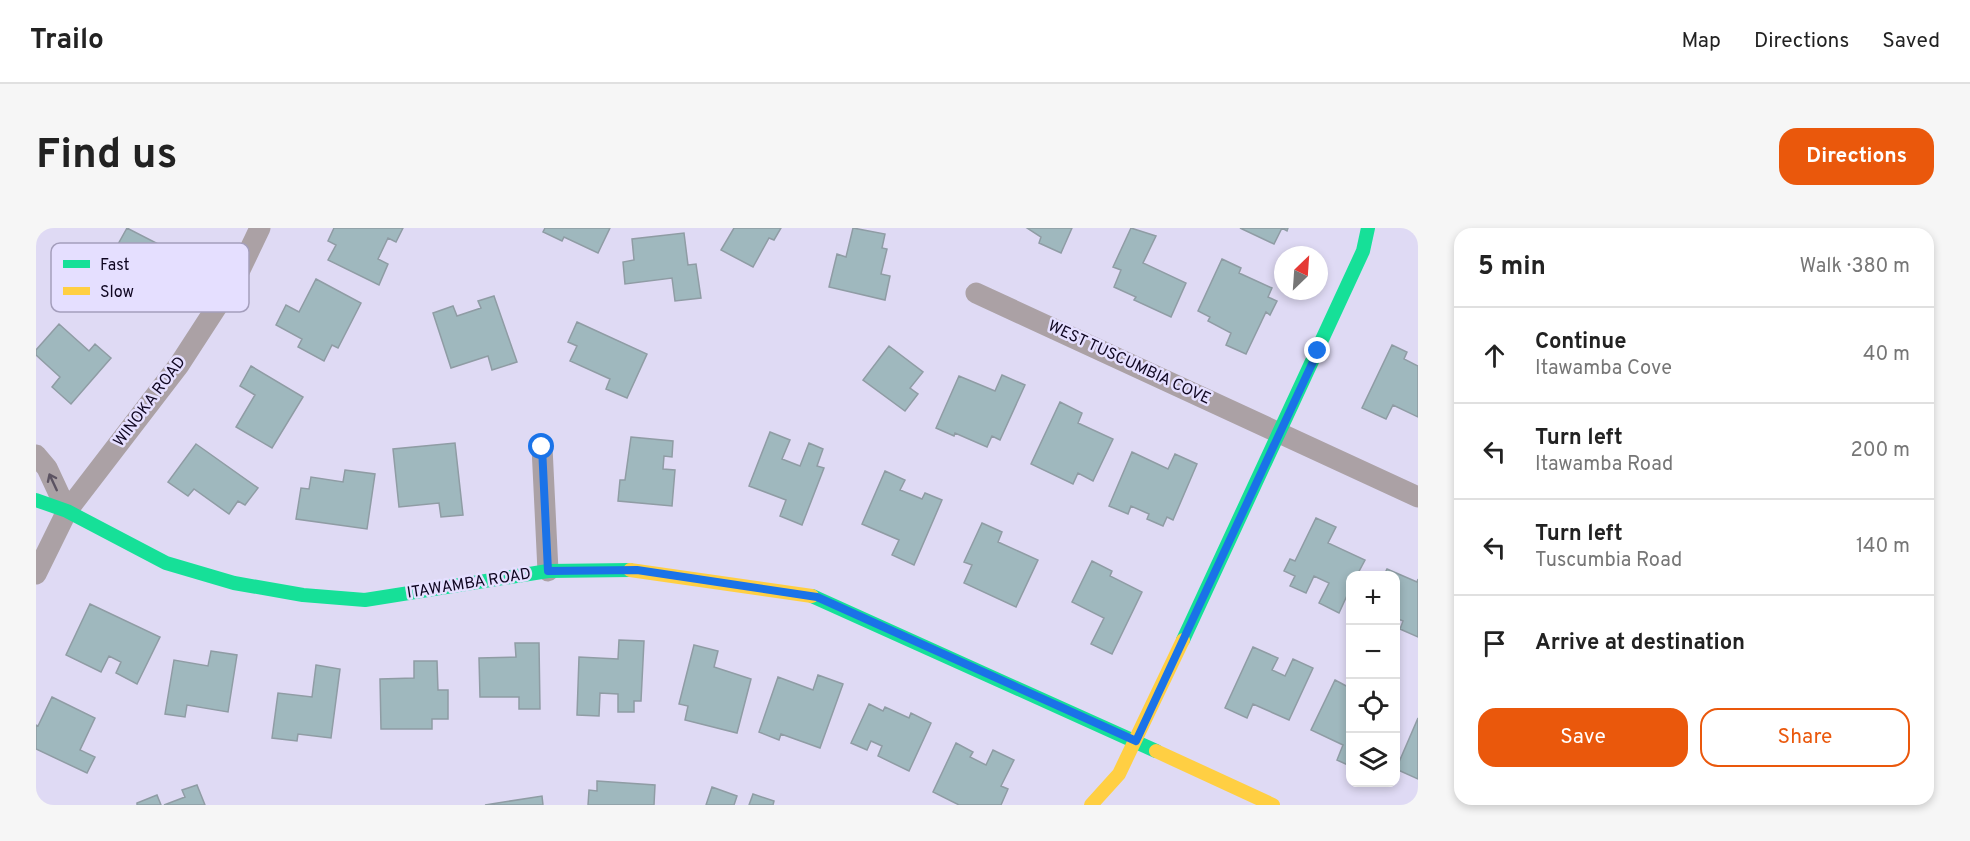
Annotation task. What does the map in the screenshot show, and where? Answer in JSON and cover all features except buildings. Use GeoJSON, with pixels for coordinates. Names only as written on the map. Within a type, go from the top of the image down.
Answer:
{"type":"FeatureCollection","features":[{"type":"Feature","properties":{"kind":"street","name":"WINOKA ROAD"},"geometry":{"type":"LineString","coordinates":[[249,251],[260,228]]}},
{"type":"Feature","properties":{"kind":"street"},"geometry":{"type":"LineString","coordinates":[[1091,805],[1119,774],[1136,741],[1281,433],[1363,251],[1368,228]]}},
{"type":"Feature","properties":{"kind":"street","name":"WEST TUSCUMBIA COVE"},"geometry":{"type":"LineString","coordinates":[[976,293],[1418,497]]}},
{"type":"Feature","properties":{"kind":"street","name":"WINOKA ROAD"},"geometry":{"type":"LineString","coordinates":[[36,573],[67,512],[179,365],[213,312]]}},
{"type":"Feature","properties":{"kind":"street"},"geometry":{"type":"LineString","coordinates":[[542,447],[548,571]]}},
{"type":"Feature","properties":{"kind":"street"},"geometry":{"type":"LineString","coordinates":[[36,454],[47,468],[67,512]]}},
{"type":"Feature","properties":{"kind":"street","name":"ITAWAMBA ROAD"},"geometry":{"type":"LineString","coordinates":[[36,500],[67,512],[166,563],[234,583],[303,595],[365,600],[548,571],[637,570],[817,597],[1273,805]]}},
{"type":"Feature","properties":{"kind":"traffic: fast"},"geometry":{"type":"LineString","coordinates":[[1183,640],[1363,251],[1368,228]]}},
{"type":"Feature","properties":{"kind":"traffic: fast"},"geometry":{"type":"LineString","coordinates":[[36,500],[67,511],[166,563],[234,583],[303,595],[365,600],[548,571],[630,570]]}},
{"type":"Feature","properties":{"kind":"traffic: fast"},"geometry":{"type":"LineString","coordinates":[[812,596],[1156,751]]}},
{"type":"Feature","properties":{"kind":"traffic: slow"},"geometry":{"type":"LineString","coordinates":[[630,570],[812,596]]}},
{"type":"Feature","properties":{"kind":"traffic: slow"},"geometry":{"type":"LineString","coordinates":[[1091,805],[1119,774],[1183,640]]}},
{"type":"Feature","properties":{"kind":"traffic: slow"},"geometry":{"type":"LineString","coordinates":[[1156,751],[1273,805]]}},
{"type":"Feature","properties":{"kind":"route"},"geometry":{"type":"LineString","coordinates":[[542,447],[548,571],[637,570],[817,597],[1136,741],[1318,351]]}}]}
